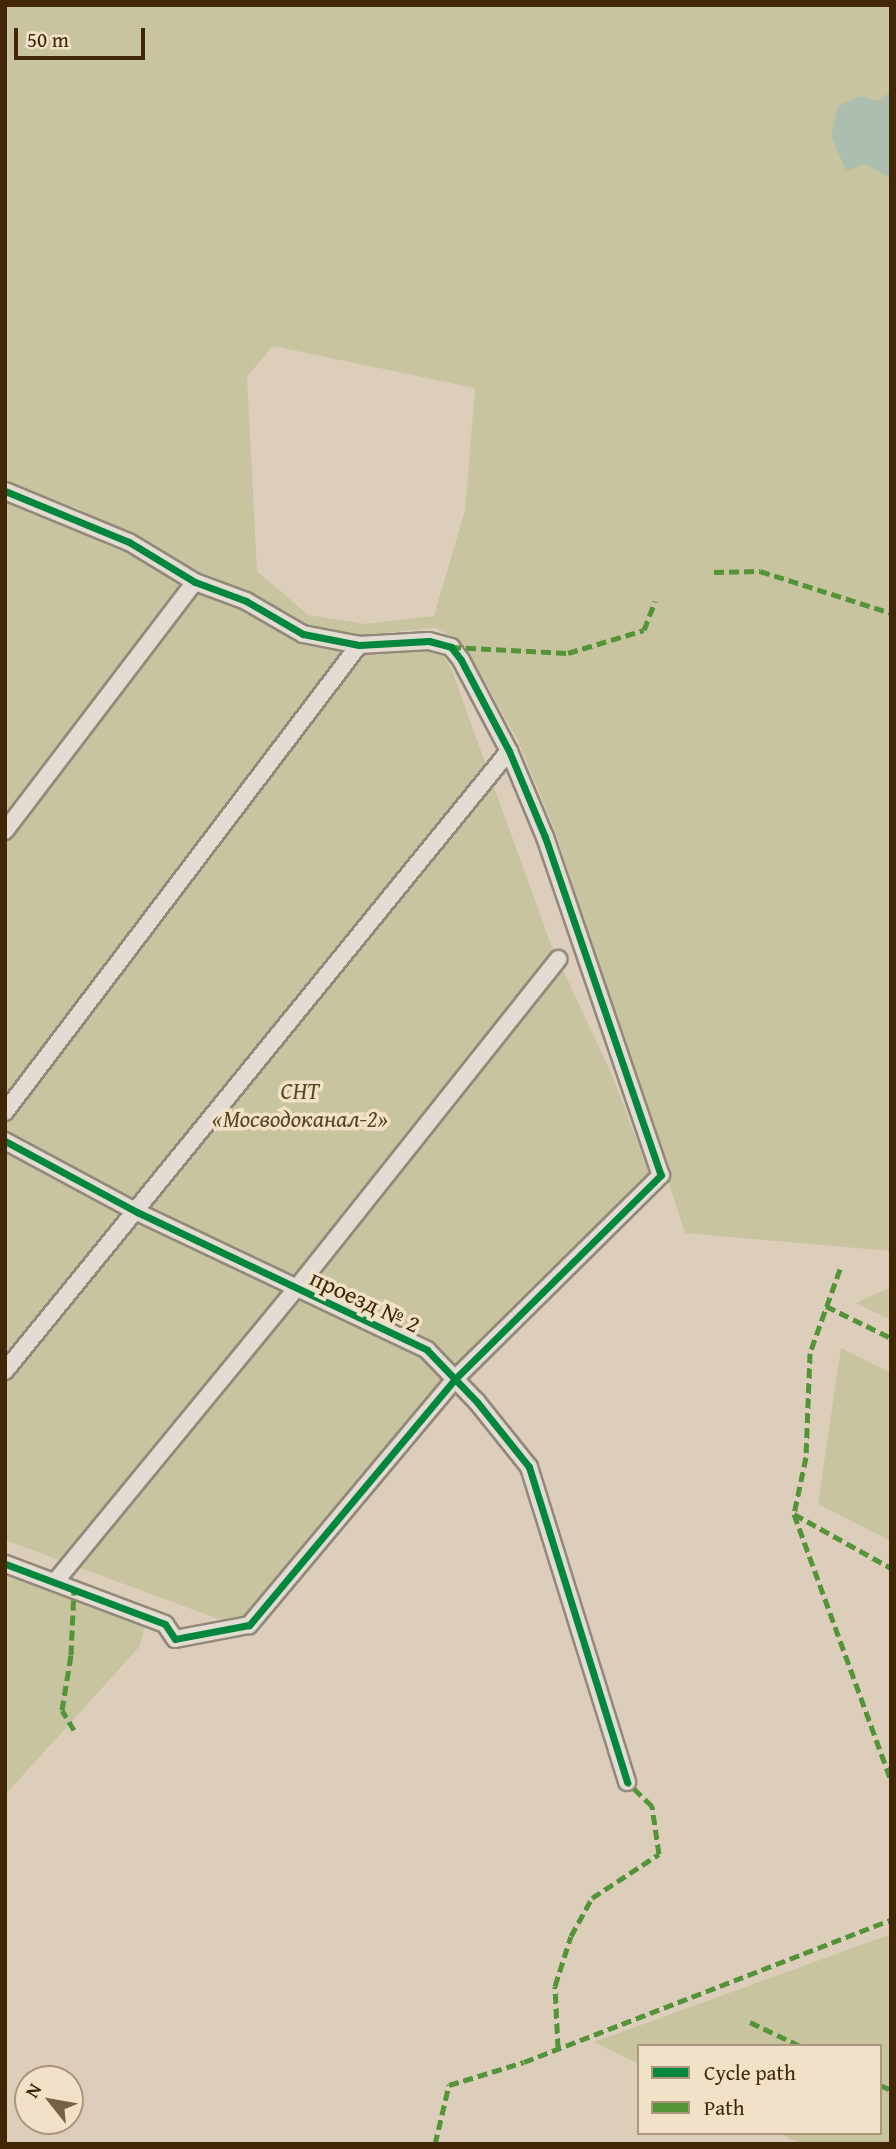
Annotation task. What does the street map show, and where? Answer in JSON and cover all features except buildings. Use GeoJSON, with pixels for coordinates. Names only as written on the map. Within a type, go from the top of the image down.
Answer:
{"type":"FeatureCollection","features":[{"type":"Feature","properties":{"kind":"street"},"geometry":{"type":"LineString","coordinates":[[5,491],[129,542],[195,582],[246,601],[303,634],[359,645],[429,641],[451,647],[461,660],[509,751],[545,837],[661,1175],[455,1380],[249,1625],[175,1639],[165,1624],[5,1564]]}},
{"type":"Feature","properties":{"kind":"street"},"geometry":{"type":"LineString","coordinates":[[5,831],[195,582]]}},
{"type":"Feature","properties":{"kind":"street"},"geometry":{"type":"LineString","coordinates":[[5,1112],[359,645]]}},
{"type":"Feature","properties":{"kind":"street"},"geometry":{"type":"LineString","coordinates":[[5,1371],[137,1212],[509,751]]}},
{"type":"Feature","properties":{"kind":"street"},"geometry":{"type":"LineString","coordinates":[[55,1582],[295,1290],[558,959]]}},
{"type":"Feature","properties":{"kind":"street","name":"проезд № 2"},"geometry":{"type":"LineString","coordinates":[[5,1140],[137,1212],[295,1290],[427,1350],[529,1467],[627,1782]]}},
{"type":"Feature","properties":{"kind":"green space"},"geometry":{"type":"Polygon","coordinates":[[[5,5],[891,5],[891,90],[879,101],[861,96],[865,164],[891,179],[891,1251],[685,1233],[556,833],[518,741],[464,644],[436,628],[363,635],[335,634],[304,628],[253,597],[192,570],[77,508],[5,482],[5,5]],[[273,346],[247,376],[257,571],[308,615],[365,624],[434,616],[465,510],[475,388],[273,346]]]}},
{"type":"Feature","properties":{"kind":"green space","name":"СНТ «Мосводоканал-2»"},"geometry":{"type":"Polygon","coordinates":[[[5,499],[127,553],[201,591],[218,594],[303,641],[370,654],[429,647],[442,653],[451,668],[550,942],[611,1073],[649,1172],[249,1614],[224,1621],[5,1540],[5,499]]]}},
{"type":"Feature","properties":{"kind":"green space"},"geometry":{"type":"Polygon","coordinates":[[[891,1287],[891,1320],[856,1303],[891,1287]]]}},
{"type":"Feature","properties":{"kind":"green space"},"geometry":{"type":"Polygon","coordinates":[[[841,1348],[891,1373],[891,1541],[818,1504],[841,1348]]]}},
{"type":"Feature","properties":{"kind":"green space"},"geometry":{"type":"Polygon","coordinates":[[[5,1574],[144,1627],[140,1646],[5,1795],[5,1574]]]}},
{"type":"Feature","properties":{"kind":"green space"},"geometry":{"type":"Polygon","coordinates":[[[891,1934],[891,2144],[800,2144],[783,2135],[882,2135],[882,2044],[637,2044],[637,2063],[594,2042],[891,1934]]]}},
{"type":"Feature","properties":{"kind":"shaded area"},"geometry":{"type":"Polygon","coordinates":[[[891,90],[891,179],[865,164],[846,171],[831,136],[838,106],[861,96],[879,101],[891,90]]]}},
{"type":"Feature","properties":{"kind":"marked path"},"geometry":{"type":"LineString","coordinates":[[714,572],[760,571],[891,613]]}},
{"type":"Feature","properties":{"kind":"marked path"},"geometry":{"type":"LineString","coordinates":[[451,647],[568,653],[644,630],[655,601]]}},
{"type":"Feature","properties":{"kind":"marked path"},"geometry":{"type":"LineString","coordinates":[[840,1269],[810,1353],[806,1457],[794,1514],[891,1781]]}},
{"type":"Feature","properties":{"kind":"marked path"},"geometry":{"type":"LineString","coordinates":[[826,1306],[891,1338]]}},
{"type":"Feature","properties":{"kind":"marked path"},"geometry":{"type":"LineString","coordinates":[[794,1514],[891,1568]]}},
{"type":"Feature","properties":{"kind":"marked path"},"geometry":{"type":"LineString","coordinates":[[74,1589],[71,1655],[62,1710],[74,1730]]}},
{"type":"Feature","properties":{"kind":"marked path"},"geometry":{"type":"LineString","coordinates":[[558,2048],[555,1986],[571,1936],[592,1898],[659,1854],[652,1806],[627,1782]]}},
{"type":"Feature","properties":{"kind":"marked path"},"geometry":{"type":"LineString","coordinates":[[435,2144],[449,2085],[524,2062],[891,1920]]}},
{"type":"Feature","properties":{"kind":"marked path"},"geometry":{"type":"LineString","coordinates":[[750,2022],[796,2044]]}},
{"type":"Feature","properties":{"kind":"marked path"},"geometry":{"type":"LineString","coordinates":[[882,2086],[891,2090]]}},
{"type":"Feature","properties":{"kind":"cycle path"},"geometry":{"type":"LineString","coordinates":[[5,491],[129,542],[195,582],[246,601],[303,634],[359,645],[429,641],[451,647],[461,660],[509,751],[545,837],[661,1175],[455,1379],[249,1625],[175,1639],[165,1624],[5,1564]]}},
{"type":"Feature","properties":{"kind":"cycle path"},"geometry":{"type":"LineString","coordinates":[[5,1141],[137,1212],[427,1350],[477,1402],[529,1467],[627,1782]]}}]}
